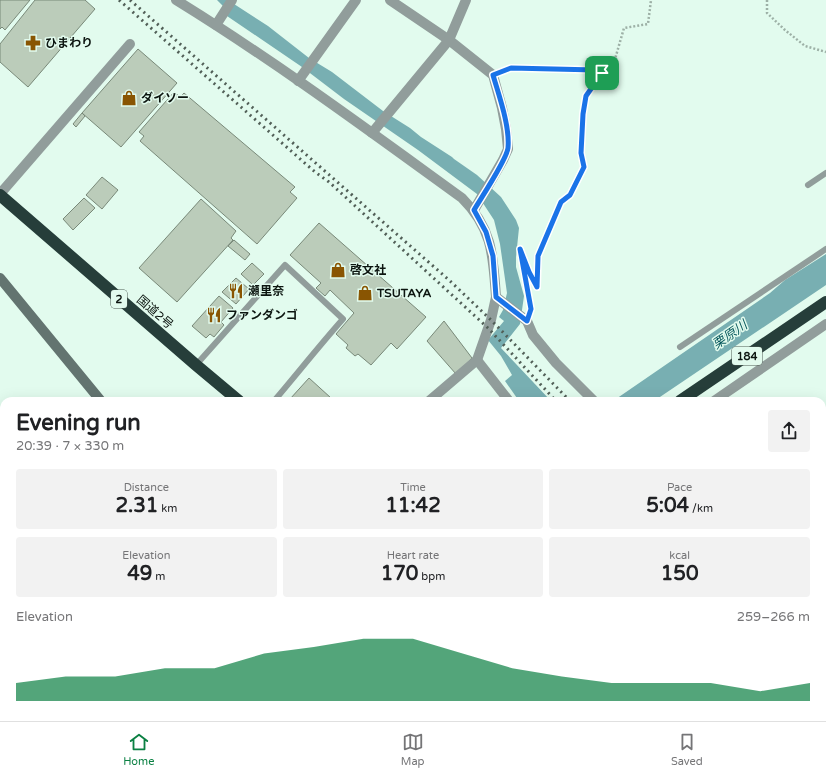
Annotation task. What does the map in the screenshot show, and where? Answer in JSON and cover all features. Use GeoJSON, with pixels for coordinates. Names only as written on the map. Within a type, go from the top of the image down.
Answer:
{"type":"FeatureCollection","features":[{"type":"Feature","properties":{"kind":"highway","name":"国道2号"},"geometry":{"type":"LineString","coordinates":[[0,195],[234,397]]}},
{"type":"Feature","properties":{"kind":"highway","name":"184"},"geometry":{"type":"LineString","coordinates":[[686,397],[826,302]]}},
{"type":"Feature","properties":{"kind":"street"},"geometry":{"type":"LineString","coordinates":[[176,0],[301,77],[375,129],[462,198],[476,206],[493,256],[500,300],[491,320],[477,360],[433,397]]}},
{"type":"Feature","properties":{"kind":"street"},"geometry":{"type":"LineString","coordinates":[[216,25],[232,0]]}},
{"type":"Feature","properties":{"kind":"street"},"geometry":{"type":"LineString","coordinates":[[301,77],[356,0]]}},
{"type":"Feature","properties":{"kind":"street"},"geometry":{"type":"LineString","coordinates":[[390,0],[450,40],[493,75],[502,108],[508,149],[504,160],[476,206]]}},
{"type":"Feature","properties":{"kind":"street"},"geometry":{"type":"LineString","coordinates":[[375,129],[450,40],[466,0]]}},
{"type":"Feature","properties":{"kind":"street"},"geometry":{"type":"LineString","coordinates":[[0,195],[130,44]]}},
{"type":"Feature","properties":{"kind":"street"},"geometry":{"type":"LineString","coordinates":[[0,278],[98,397]]}},
{"type":"Feature","properties":{"kind":"street"},"geometry":{"type":"LineString","coordinates":[[500,300],[525,320],[533,335],[556,363],[590,397]]}},
{"type":"Feature","properties":{"kind":"street"},"geometry":{"type":"LineString","coordinates":[[720,397],[826,324]]}},
{"type":"Feature","properties":{"kind":"street"},"geometry":{"type":"LineString","coordinates":[[477,360],[506,397]]}},
{"type":"Feature","properties":{"kind":"lane"},"geometry":{"type":"LineString","coordinates":[[808,185],[826,173]]}},
{"type":"Feature","properties":{"kind":"lane"},"geometry":{"type":"LineString","coordinates":[[680,347],[826,249]]}},
{"type":"Feature","properties":{"kind":"lane"},"geometry":{"type":"LineString","coordinates":[[196,365],[285,265],[343,319],[277,397]]}},
{"type":"Feature","properties":{"kind":"path"},"geometry":{"type":"LineString","coordinates":[[493,75],[511,68],[596,70],[602,73],[611,73],[624,28],[648,24],[651,0]]}},
{"type":"Feature","properties":{"kind":"path"},"geometry":{"type":"LineString","coordinates":[[767,0],[767,13],[785,30],[805,46],[826,52]]}},
{"type":"Feature","properties":{"kind":"path"},"geometry":{"type":"LineString","coordinates":[[525,320],[531,309],[520,249],[537,287],[538,256],[561,202],[570,195],[584,167],[581,153],[583,114],[586,96],[602,73]]}},
{"type":"Feature","properties":{"kind":"water"},"geometry":{"type":"Polygon","coordinates":[[[217,0],[231,0],[234,4],[268,26],[309,58],[332,72],[383,111],[477,175],[501,197],[516,220],[519,228],[516,267],[524,296],[520,324],[501,348],[547,397],[516,397],[505,381],[512,375],[501,356],[488,340],[504,321],[499,317],[503,310],[507,293],[500,244],[494,220],[477,194],[418,150],[344,99],[302,67],[227,16],[223,6],[217,0]]]}},
{"type":"Feature","properties":{"kind":"water","name":"栗原川"},"geometry":{"type":"Polygon","coordinates":[[[826,254],[826,285],[660,397],[619,397],[770,293],[785,280],[826,254]]]}},
{"type":"Feature","properties":{"kind":"building"},"geometry":{"type":"Polygon","coordinates":[[[0,0],[30,0],[5,30],[2,27],[0,29],[0,0]]]}},
{"type":"Feature","properties":{"kind":"building","name":"ひまわり"},"geometry":{"type":"Polygon","coordinates":[[[35,0],[85,0],[95,9],[28,87],[0,62],[0,44],[35,0]]]}},
{"type":"Feature","properties":{"kind":"building","name":"ダイソー"},"geometry":{"type":"Polygon","coordinates":[[[138,49],[177,83],[121,147],[82,113],[138,49]]]}},
{"type":"Feature","properties":{"kind":"building"},"geometry":{"type":"Polygon","coordinates":[[[174,92],[180,97],[184,93],[295,187],[290,192],[297,198],[257,244],[140,141],[144,136],[139,132],[174,92]]]}},
{"type":"Feature","properties":{"kind":"building"},"geometry":{"type":"Polygon","coordinates":[[[82,113],[85,116],[76,127],[73,124],[82,113]]]}},
{"type":"Feature","properties":{"kind":"building"},"geometry":{"type":"Polygon","coordinates":[[[102,177],[118,190],[102,209],[86,195],[102,177]]]}},
{"type":"Feature","properties":{"kind":"building"},"geometry":{"type":"Polygon","coordinates":[[[84,198],[95,208],[73,230],[63,219],[84,198]]]}},
{"type":"Feature","properties":{"kind":"building"},"geometry":{"type":"Polygon","coordinates":[[[201,199],[236,231],[231,238],[233,240],[177,302],[139,268],[201,199]]]}},
{"type":"Feature","properties":{"kind":"building"},"geometry":{"type":"Polygon","coordinates":[[[319,223],[426,317],[397,349],[391,343],[371,365],[358,354],[355,356],[346,348],[348,345],[336,334],[354,313],[330,290],[325,296],[316,288],[321,283],[290,255],[319,223]]]}},
{"type":"Feature","properties":{"kind":"building"},"geometry":{"type":"Polygon","coordinates":[[[234,240],[250,254],[245,260],[228,246],[234,240]]]}},
{"type":"Feature","properties":{"kind":"building"},"geometry":{"type":"Polygon","coordinates":[[[252,263],[264,274],[253,285],[241,274],[252,263]]]}},
{"type":"Feature","properties":{"kind":"building","name":"瀬里奈"},"geometry":{"type":"Polygon","coordinates":[[[236,278],[249,289],[236,304],[222,292],[236,278]]]}},
{"type":"Feature","properties":{"kind":"building","name":"ファンダンゴ"},"geometry":{"type":"Polygon","coordinates":[[[219,296],[233,308],[221,322],[224,325],[214,337],[210,334],[206,338],[192,326],[219,296]]]}},
{"type":"Feature","properties":{"kind":"building"},"geometry":{"type":"Polygon","coordinates":[[[444,321],[472,358],[456,374],[427,341],[444,321]]]}},
{"type":"Feature","properties":{"kind":"building"},"geometry":{"type":"Polygon","coordinates":[[[309,378],[330,397],[292,397],[309,378]]]}},
{"type":"Feature","properties":{"kind":"railway"},"geometry":{"type":"LineString","coordinates":[[119,0],[315,172],[329,182],[488,328],[552,397]]}},
{"type":"Feature","properties":{"kind":"railway"},"geometry":{"type":"LineString","coordinates":[[130,0],[449,280],[491,320],[566,397]]}},
{"type":"Feature","properties":{"kind":"place","name":"ひまわり"},"geometry":{"type":"Point","coordinates":[33,43]}},
{"type":"Feature","properties":{"kind":"place","name":"ダイソー"},"geometry":{"type":"Point","coordinates":[129,98]}},
{"type":"Feature","properties":{"kind":"place","name":"啓文社"},"geometry":{"type":"Point","coordinates":[338,270]}},
{"type":"Feature","properties":{"kind":"place","name":"瀬里奈"},"geometry":{"type":"Point","coordinates":[236,291]}},
{"type":"Feature","properties":{"kind":"place","name":"TSUTAYA"},"geometry":{"type":"Point","coordinates":[365,293]}},
{"type":"Feature","properties":{"kind":"place","name":"ファンダンゴ"},"geometry":{"type":"Point","coordinates":[214,315]}},
{"type":"Feature","properties":{"kind":"route"},"geometry":{"type":"LineString","coordinates":[[511,68],[596,70],[602,73],[586,96],[583,114],[581,153],[584,167],[570,195],[561,202],[538,256],[537,287],[520,249],[531,309],[527,321],[496,297],[493,256],[486,232],[474,210],[504,160],[508,149],[502,108],[493,75],[511,68]]}}]}
